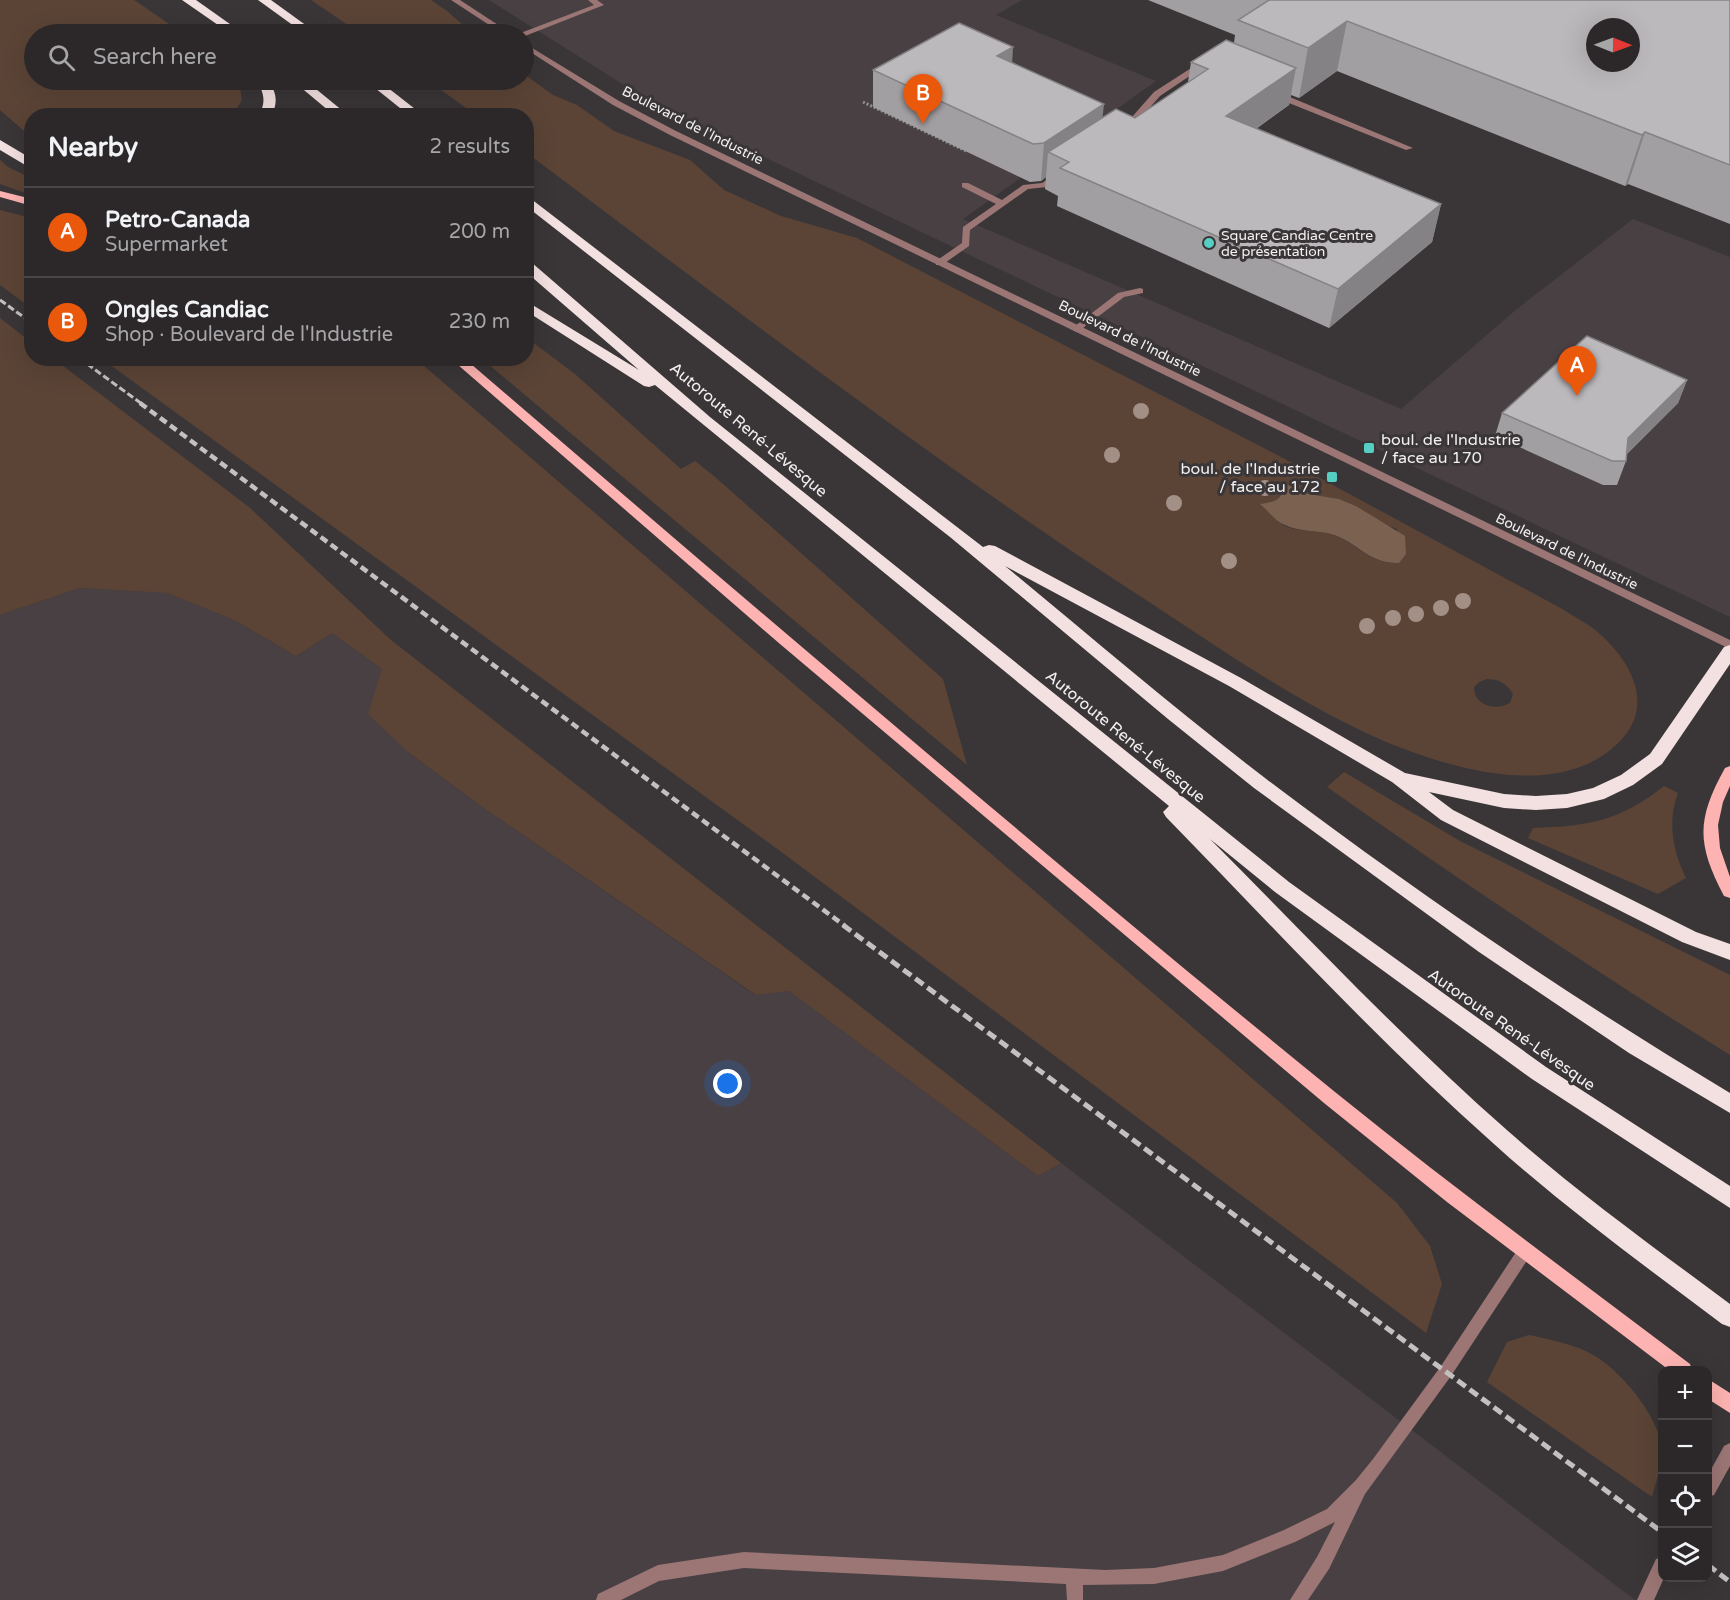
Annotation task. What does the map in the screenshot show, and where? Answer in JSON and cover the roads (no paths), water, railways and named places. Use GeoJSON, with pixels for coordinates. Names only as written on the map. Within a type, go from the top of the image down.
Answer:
{"type":"FeatureCollection","features":[{"type":"Feature","properties":{"kind":"highway"},"geometry":{"type":"LineString","coordinates":[[188,0],[221,24]]}},
{"type":"Feature","properties":{"kind":"highway"},"geometry":{"type":"LineString","coordinates":[[264,0],[298,24]]}},
{"type":"Feature","properties":{"kind":"highway"},"geometry":{"type":"LineString","coordinates":[[267,90],[271,99],[269,108]]}},
{"type":"Feature","properties":{"kind":"highway"},"geometry":{"type":"LineString","coordinates":[[310,90],[333,108]]}},
{"type":"Feature","properties":{"kind":"highway"},"geometry":{"type":"LineString","coordinates":[[384,90],[408,108]]}},
{"type":"Feature","properties":{"kind":"highway"},"geometry":{"type":"LineString","coordinates":[[0,144],[24,160]]}},
{"type":"Feature","properties":{"kind":"highway"},"geometry":{"type":"LineString","coordinates":[[534,205],[956,533],[1174,716],[1334,838],[1564,1000],[1730,1104]]}},
{"type":"Feature","properties":{"kind":"highway","name":"Autoroute René-Lévesque"},"geometry":{"type":"LineString","coordinates":[[534,272],[705,420],[1282,887],[1539,1073],[1730,1198]]}},
{"type":"Feature","properties":{"kind":"highway"},"geometry":{"type":"LineString","coordinates":[[534,310],[705,420]]}},
{"type":"Feature","properties":{"kind":"highway"},"geometry":{"type":"LineString","coordinates":[[956,533],[1234,682],[1398,777],[1448,815],[1689,937],[1730,952]]}},
{"type":"Feature","properties":{"kind":"highway"},"geometry":{"type":"LineString","coordinates":[[1398,777],[1464,795],[1521,804],[1579,800],[1612,789],[1640,773],[1656,759],[1730,651]]}},
{"type":"Feature","properties":{"kind":"highway"},"geometry":{"type":"LineString","coordinates":[[1105,744],[1453,1094],[1565,1191],[1730,1317]]}},
{"type":"Feature","properties":{"kind":"main road"},"geometry":{"type":"LineString","coordinates":[[0,194],[24,201]]}},
{"type":"Feature","properties":{"kind":"main road"},"geometry":{"type":"LineString","coordinates":[[465,366],[785,641],[1379,1138],[1676,1366]]}},
{"type":"Feature","properties":{"kind":"main road"},"geometry":{"type":"LineString","coordinates":[[1730,772],[1715,803],[1711,841],[1716,863],[1730,892]]}},
{"type":"Feature","properties":{"kind":"main road"},"geometry":{"type":"LineString","coordinates":[[1712,1391],[1730,1404]]}},
{"type":"Feature","properties":{"kind":"street"},"geometry":{"type":"LineString","coordinates":[[455,0],[492,24]]}},
{"type":"Feature","properties":{"kind":"street"},"geometry":{"type":"LineString","coordinates":[[534,29],[600,4],[592,0]]}},
{"type":"Feature","properties":{"kind":"street","name":"Boulevard de l'Industrie"},"geometry":{"type":"LineString","coordinates":[[534,51],[643,118],[1730,645]]}},
{"type":"Feature","properties":{"kind":"street"},"geometry":{"type":"LineString","coordinates":[[1121,134],[1157,93],[1202,64],[1213,69]]}},
{"type":"Feature","properties":{"kind":"street"},"geometry":{"type":"LineString","coordinates":[[1265,90],[1409,148]]}},
{"type":"Feature","properties":{"kind":"street"},"geometry":{"type":"LineString","coordinates":[[939,263],[966,244],[966,229],[1026,187],[1044,185],[1063,172]]}},
{"type":"Feature","properties":{"kind":"street"},"geometry":{"type":"LineString","coordinates":[[964,185],[1002,204]]}},
{"type":"Feature","properties":{"kind":"street"},"geometry":{"type":"LineString","coordinates":[[1076,329],[1121,295],[1140,291]]}},
{"type":"Feature","properties":{"kind":"street"},"geometry":{"type":"LineString","coordinates":[[1298,1600],[1323,1563],[1362,1486],[1446,1371],[1525,1251]]}},
{"type":"Feature","properties":{"kind":"street"},"geometry":{"type":"LineString","coordinates":[[1712,1481],[1730,1451]]}},
{"type":"Feature","properties":{"kind":"street"},"geometry":{"type":"LineString","coordinates":[[604,1600],[657,1573],[744,1560],[1105,1578],[1154,1576],[1222,1563],[1289,1536],[1332,1515],[1362,1486]]}},
{"type":"Feature","properties":{"kind":"street"},"geometry":{"type":"LineString","coordinates":[[1645,1600],[1658,1574]]}},
{"type":"Feature","properties":{"kind":"street"},"geometry":{"type":"LineString","coordinates":[[1074,1576],[1076,1600]]}},
{"type":"Feature","properties":{"kind":"railway"},"geometry":{"type":"LineString","coordinates":[[0,300],[24,317]]}},
{"type":"Feature","properties":{"kind":"railway"},"geometry":{"type":"LineString","coordinates":[[90,366],[142,404]]}},
{"type":"Feature","properties":{"kind":"railway"},"geometry":{"type":"LineString","coordinates":[[140,403],[845,926]]}},
{"type":"Feature","properties":{"kind":"railway"},"geometry":{"type":"LineString","coordinates":[[843,925],[1658,1529]]}},
{"type":"Feature","properties":{"kind":"railway"},"geometry":{"type":"LineString","coordinates":[[1712,1568],[1730,1582]]}},
{"type":"Feature","properties":{"kind":"place","name":"Ongles Candiac"},"geometry":{"type":"Point","coordinates":[923,124]}},
{"type":"Feature","properties":{"kind":"place","name":"Square Candiac Centre de présentation"},"geometry":{"type":"Point","coordinates":[1209,243]}},
{"type":"Feature","properties":{"kind":"place","name":"Petro-Canada"},"geometry":{"type":"Point","coordinates":[1577,396]}},
{"type":"Feature","properties":{"kind":"place","name":"boul. de l'Industrie / face au 170"},"geometry":{"type":"Point","coordinates":[1369,448]}},
{"type":"Feature","properties":{"kind":"place","name":"boul. de l'Industrie / face au 172"},"geometry":{"type":"Point","coordinates":[1332,477]}}]}
